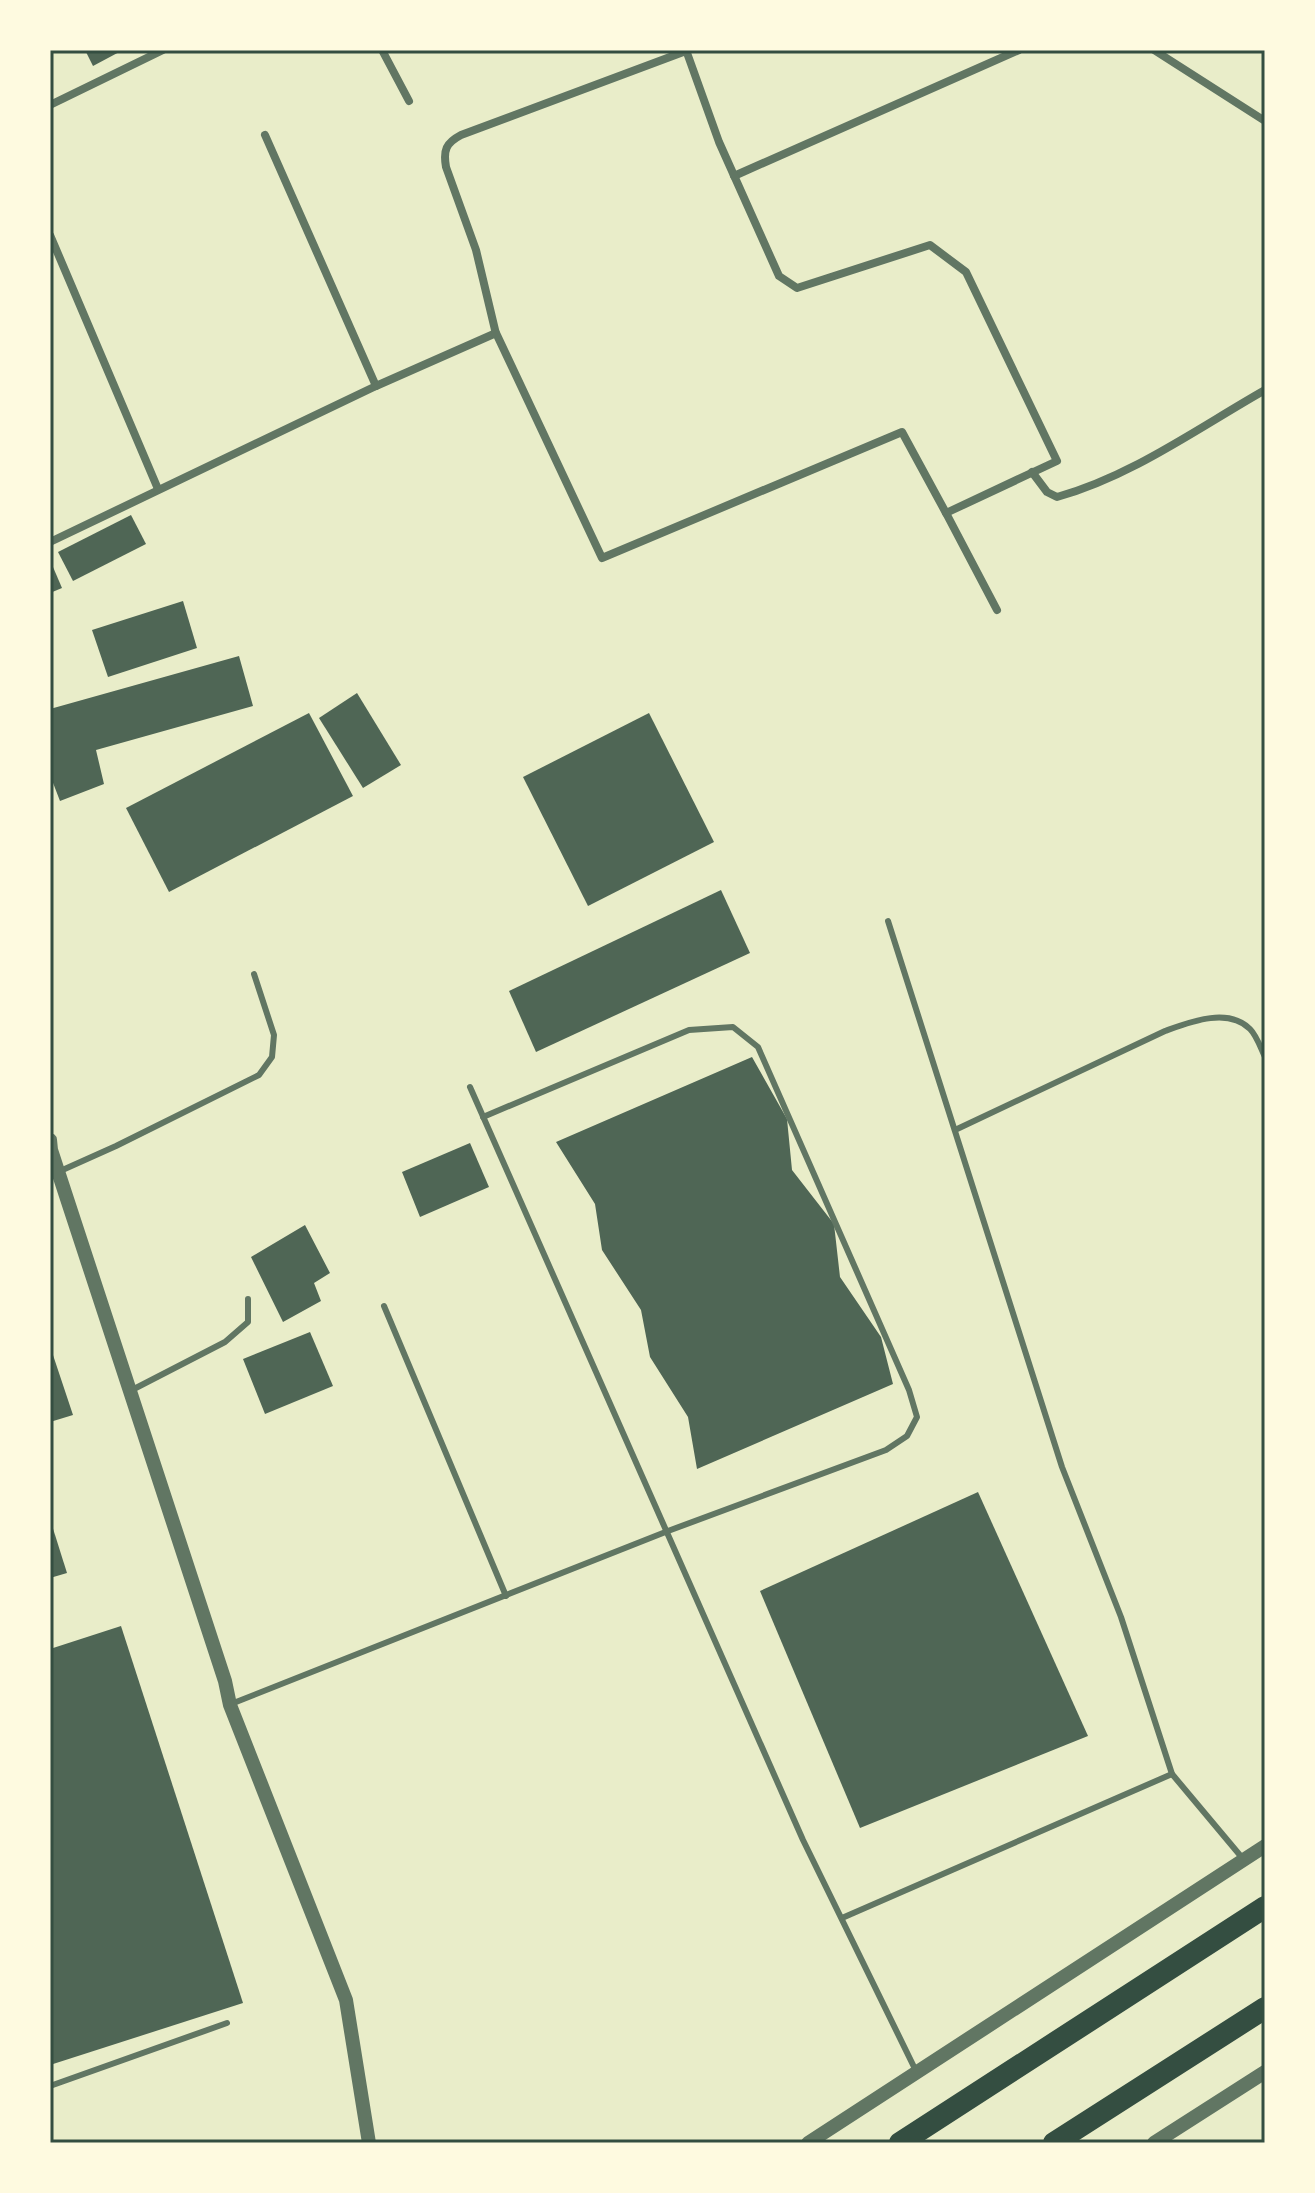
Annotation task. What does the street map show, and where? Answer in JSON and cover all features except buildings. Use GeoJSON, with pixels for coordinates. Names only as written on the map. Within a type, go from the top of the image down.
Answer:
{"type":"FeatureCollection","features":[{"type":"Feature","properties":{"kind":"highway"},"geometry":{"type":"LineString","coordinates":[[900,2143],[1265,1907]]}},
{"type":"Feature","properties":{"kind":"highway"},"geometry":{"type":"LineString","coordinates":[[1054,2143],[1265,2008]]}},
{"type":"Feature","properties":{"kind":"street"},"geometry":{"type":"LineString","coordinates":[[50,105],[163,50]]}},
{"type":"Feature","properties":{"kind":"street"},"geometry":{"type":"LineString","coordinates":[[382,50],[409,101]]}},
{"type":"Feature","properties":{"kind":"street"},"geometry":{"type":"LineString","coordinates":[[734,176],[1019,50]]}},
{"type":"Feature","properties":{"kind":"street"},"geometry":{"type":"LineString","coordinates":[[1154,50],[1265,121]]}},
{"type":"Feature","properties":{"kind":"street"},"geometry":{"type":"LineString","coordinates":[[946,513],[1057,461],[966,272],[930,245],[797,288],[779,276],[719,142],[686,51],[448,142],[444,153],[446,167],[476,250],[496,334],[602,558],[902,432],[997,610]]}},
{"type":"Feature","properties":{"kind":"street"},"geometry":{"type":"LineString","coordinates":[[265,135],[376,386]]}},
{"type":"Feature","properties":{"kind":"street"},"geometry":{"type":"LineString","coordinates":[[50,235],[158,489]]}},
{"type":"Feature","properties":{"kind":"street"},"geometry":{"type":"LineString","coordinates":[[50,542],[376,386],[496,334]]}},
{"type":"Feature","properties":{"kind":"street"},"geometry":{"type":"LineString","coordinates":[[1032,472],[1047,492],[1057,497],[1080,490],[1113,478],[1265,390]]}},
{"type":"Feature","properties":{"kind":"street"},"geometry":{"type":"LineString","coordinates":[[50,1140],[225,1681],[230,1705],[346,2000],[369,2143]]}},
{"type":"Feature","properties":{"kind":"street"},"geometry":{"type":"LineString","coordinates":[[808,2143],[1265,1846]]}},
{"type":"Feature","properties":{"kind":"street"},"geometry":{"type":"LineString","coordinates":[[1154,2143],[1265,2072]]}},
{"type":"Feature","properties":{"kind":"lane"},"geometry":{"type":"LineString","coordinates":[[888,921],[1062,1467],[1121,1617],[1172,1774],[1244,1860]]}},
{"type":"Feature","properties":{"kind":"lane"},"geometry":{"type":"LineString","coordinates":[[58,1172],[259,1075],[272,1057],[274,1035],[254,974]]}},
{"type":"Feature","properties":{"kind":"lane"},"geometry":{"type":"LineString","coordinates":[[955,1130],[1165,1031],[1200,1018],[1235,1020],[1251,1030],[1265,1057]]}},
{"type":"Feature","properties":{"kind":"lane"},"geometry":{"type":"LineString","coordinates":[[230,1705],[668,1531],[886,1450],[907,1436],[917,1417],[909,1390],[758,1047],[733,1027],[689,1030],[483,1117]]}},
{"type":"Feature","properties":{"kind":"lane"},"geometry":{"type":"LineString","coordinates":[[470,1087],[803,1840],[916,2071]]}},
{"type":"Feature","properties":{"kind":"lane"},"geometry":{"type":"LineString","coordinates":[[129,1391],[225,1342],[248,1322],[248,1299]]}},
{"type":"Feature","properties":{"kind":"lane"},"geometry":{"type":"LineString","coordinates":[[384,1306],[506,1596]]}},
{"type":"Feature","properties":{"kind":"lane"},"geometry":{"type":"LineString","coordinates":[[842,1918],[1172,1774]]}},
{"type":"Feature","properties":{"kind":"lane"},"geometry":{"type":"LineString","coordinates":[[50,2086],[227,2023]]}}]}
